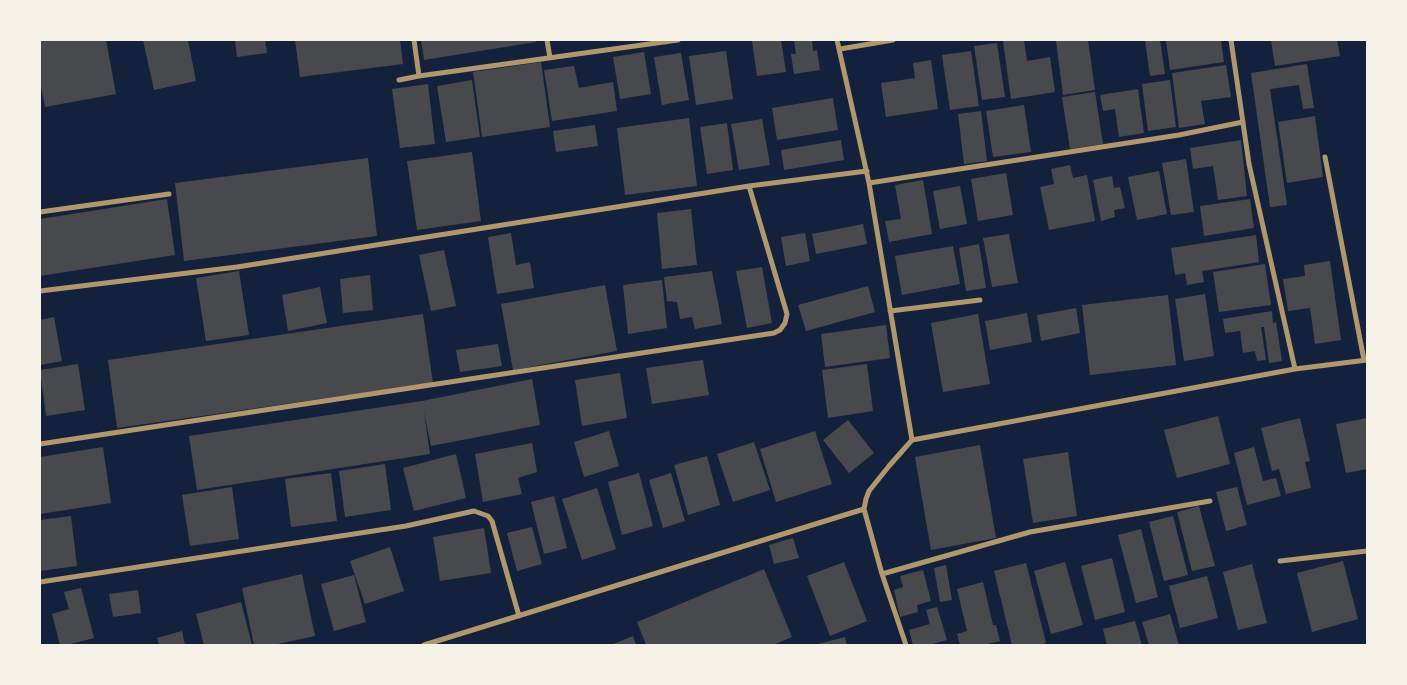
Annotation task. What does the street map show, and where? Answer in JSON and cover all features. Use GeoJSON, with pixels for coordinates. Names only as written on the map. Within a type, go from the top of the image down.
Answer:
{"type":"FeatureCollection","features":[{"type":"Feature","properties":{"kind":"street"},"geometry":{"type":"LineString","coordinates":[[414,40],[420,76]]}},
{"type":"Feature","properties":{"kind":"street"},"geometry":{"type":"LineString","coordinates":[[547,40],[550,58]]}},
{"type":"Feature","properties":{"kind":"street"},"geometry":{"type":"LineString","coordinates":[[399,80],[678,40]]}},
{"type":"Feature","properties":{"kind":"street"},"geometry":{"type":"LineString","coordinates":[[838,40],[867,172],[912,440]]}},
{"type":"Feature","properties":{"kind":"street"},"geometry":{"type":"LineString","coordinates":[[840,49],[893,40]]}},
{"type":"Feature","properties":{"kind":"street"},"geometry":{"type":"LineString","coordinates":[[1231,40],[1249,164],[1294,369]]}},
{"type":"Feature","properties":{"kind":"street"},"geometry":{"type":"LineString","coordinates":[[869,183],[1179,135],[1243,122]]}},
{"type":"Feature","properties":{"kind":"street"},"geometry":{"type":"LineString","coordinates":[[906,645],[882,574],[864,509],[869,491],[888,466],[912,440],[1294,369],[1366,360],[1325,157]]}},
{"type":"Feature","properties":{"kind":"street"},"geometry":{"type":"LineString","coordinates":[[40,291],[237,267],[749,186],[867,172]]}},
{"type":"Feature","properties":{"kind":"street"},"geometry":{"type":"LineString","coordinates":[[40,444],[774,333],[785,324],[787,314],[749,186]]}},
{"type":"Feature","properties":{"kind":"street"},"geometry":{"type":"LineString","coordinates":[[40,212],[169,194]]}},
{"type":"Feature","properties":{"kind":"street"},"geometry":{"type":"LineString","coordinates":[[890,311],[980,300]]}},
{"type":"Feature","properties":{"kind":"street"},"geometry":{"type":"LineString","coordinates":[[882,574],[1030,532],[1210,501]]}},
{"type":"Feature","properties":{"kind":"street"},"geometry":{"type":"LineString","coordinates":[[424,645],[864,509]]}},
{"type":"Feature","properties":{"kind":"street"},"geometry":{"type":"LineString","coordinates":[[40,582],[406,526],[474,511],[488,516],[492,521],[519,616]]}},
{"type":"Feature","properties":{"kind":"street"},"geometry":{"type":"LineString","coordinates":[[1280,561],[1367,551]]}},
{"type":"Feature","properties":{"kind":"building"},"geometry":{"type":"Polygon","coordinates":[[[40,40],[106,40],[116,94],[45,107],[40,81],[40,40]]]}},
{"type":"Feature","properties":{"kind":"building"},"geometry":{"type":"Polygon","coordinates":[[[143,40],[188,40],[196,81],[154,90],[143,40]]]}},
{"type":"Feature","properties":{"kind":"building"},"geometry":{"type":"Polygon","coordinates":[[[235,40],[265,40],[267,53],[237,57],[235,40]]]}},
{"type":"Feature","properties":{"kind":"building"},"geometry":{"type":"Polygon","coordinates":[[[295,40],[400,40],[403,64],[300,77],[295,40]]]}},
{"type":"Feature","properties":{"kind":"building"},"geometry":{"type":"Polygon","coordinates":[[[421,40],[536,40],[536,42],[424,60],[421,40]]]}},
{"type":"Feature","properties":{"kind":"building"},"geometry":{"type":"Polygon","coordinates":[[[781,40],[786,72],[757,76],[752,41],[781,40]]]}},
{"type":"Feature","properties":{"kind":"building"},"geometry":{"type":"Polygon","coordinates":[[[794,40],[812,40],[813,51],[817,50],[820,70],[794,74],[791,54],[796,54],[794,40]]]}},
{"type":"Feature","properties":{"kind":"building"},"geometry":{"type":"Polygon","coordinates":[[[1024,40],[1027,61],[1050,57],[1055,92],[1011,99],[1003,41],[1024,40]]]}},
{"type":"Feature","properties":{"kind":"building"},"geometry":{"type":"Polygon","coordinates":[[[1088,40],[1095,90],[1063,95],[1056,41],[1088,40]]]}},
{"type":"Feature","properties":{"kind":"building"},"geometry":{"type":"Polygon","coordinates":[[[1145,40],[1160,40],[1165,74],[1150,76],[1145,40]]]}},
{"type":"Feature","properties":{"kind":"building"},"geometry":{"type":"Polygon","coordinates":[[[1166,40],[1221,40],[1224,62],[1170,70],[1166,40]]]}},
{"type":"Feature","properties":{"kind":"building"},"geometry":{"type":"Polygon","coordinates":[[[1271,40],[1337,40],[1340,56],[1275,66],[1271,40]]]}},
{"type":"Feature","properties":{"kind":"building"},"geometry":{"type":"Polygon","coordinates":[[[997,43],[1005,97],[982,100],[974,46],[997,43]]]}},
{"type":"Feature","properties":{"kind":"building"},"geometry":{"type":"Polygon","coordinates":[[[726,51],[733,99],[696,105],[689,56],[726,51]]]}},
{"type":"Feature","properties":{"kind":"building"},"geometry":{"type":"Polygon","coordinates":[[[971,51],[979,106],[950,110],[942,55],[971,51]]]}},
{"type":"Feature","properties":{"kind":"building"},"geometry":{"type":"Polygon","coordinates":[[[644,52],[651,94],[620,99],[613,57],[644,52]]]}},
{"type":"Feature","properties":{"kind":"building"},"geometry":{"type":"Polygon","coordinates":[[[681,53],[689,100],[662,105],[654,57],[681,53]]]}},
{"type":"Feature","properties":{"kind":"building"},"geometry":{"type":"Polygon","coordinates":[[[931,60],[938,109],[886,117],[881,83],[915,78],[913,63],[931,60]]]}},
{"type":"Feature","properties":{"kind":"building"},"geometry":{"type":"Polygon","coordinates":[[[541,62],[550,127],[482,137],[473,72],[541,62]]]}},
{"type":"Feature","properties":{"kind":"building"},"geometry":{"type":"Polygon","coordinates":[[[1307,64],[1314,108],[1303,109],[1299,85],[1270,89],[1287,205],[1270,207],[1251,73],[1307,64]]]}},
{"type":"Feature","properties":{"kind":"building"},"geometry":{"type":"Polygon","coordinates":[[[1226,65],[1231,97],[1201,101],[1205,124],[1179,128],[1172,73],[1226,65]]]}},
{"type":"Feature","properties":{"kind":"building"},"geometry":{"type":"Polygon","coordinates":[[[574,66],[579,88],[613,82],[617,111],[552,121],[544,70],[574,66]]]}},
{"type":"Feature","properties":{"kind":"building"},"geometry":{"type":"Polygon","coordinates":[[[472,80],[480,137],[446,142],[437,86],[472,80]]]}},
{"type":"Feature","properties":{"kind":"building"},"geometry":{"type":"Polygon","coordinates":[[[1170,80],[1176,127],[1148,131],[1142,84],[1170,80]]]}},
{"type":"Feature","properties":{"kind":"building"},"geometry":{"type":"Polygon","coordinates":[[[428,84],[435,144],[400,148],[392,89],[428,84]]]}},
{"type":"Feature","properties":{"kind":"building"},"geometry":{"type":"Polygon","coordinates":[[[1138,89],[1144,133],[1119,137],[1115,109],[1103,111],[1100,95],[1138,89]]]}},
{"type":"Feature","properties":{"kind":"building"},"geometry":{"type":"Polygon","coordinates":[[[1095,92],[1103,144],[1070,149],[1062,97],[1095,92]]]}},
{"type":"Feature","properties":{"kind":"building"},"geometry":{"type":"Polygon","coordinates":[[[833,98],[838,130],[777,140],[772,108],[833,98]]]}},
{"type":"Feature","properties":{"kind":"building"},"geometry":{"type":"Polygon","coordinates":[[[1024,105],[1031,152],[993,157],[986,111],[1024,105]]]}},
{"type":"Feature","properties":{"kind":"building"},"geometry":{"type":"Polygon","coordinates":[[[981,111],[987,161],[964,164],[958,114],[981,111]]]}},
{"type":"Feature","properties":{"kind":"building"},"geometry":{"type":"Polygon","coordinates":[[[1315,116],[1323,177],[1287,183],[1278,122],[1315,116]]]}},
{"type":"Feature","properties":{"kind":"building"},"geometry":{"type":"Polygon","coordinates":[[[689,118],[697,186],[625,195],[617,128],[689,118]]]}},
{"type":"Feature","properties":{"kind":"building"},"geometry":{"type":"Polygon","coordinates":[[[762,119],[770,165],[739,170],[731,124],[762,119]]]}},
{"type":"Feature","properties":{"kind":"building"},"geometry":{"type":"Polygon","coordinates":[[[727,123],[733,170],[707,174],[700,127],[727,123]]]}},
{"type":"Feature","properties":{"kind":"building"},"geometry":{"type":"Polygon","coordinates":[[[595,125],[598,146],[556,152],[553,131],[595,125]]]}},
{"type":"Feature","properties":{"kind":"building"},"geometry":{"type":"Polygon","coordinates":[[[841,140],[844,160],[784,170],[781,150],[841,140]]]}},
{"type":"Feature","properties":{"kind":"building"},"geometry":{"type":"Polygon","coordinates":[[[1241,140],[1247,196],[1218,200],[1213,166],[1193,169],[1190,148],[1241,140]]]}},
{"type":"Feature","properties":{"kind":"building"},"geometry":{"type":"Polygon","coordinates":[[[472,152],[481,221],[417,230],[407,161],[472,152]]]}},
{"type":"Feature","properties":{"kind":"building"},"geometry":{"type":"Polygon","coordinates":[[[368,158],[377,236],[184,261],[175,183],[368,158]]]}},
{"type":"Feature","properties":{"kind":"building"},"geometry":{"type":"Polygon","coordinates":[[[1186,159],[1194,212],[1171,215],[1162,163],[1186,159]]]}},
{"type":"Feature","properties":{"kind":"building"},"geometry":{"type":"Polygon","coordinates":[[[1070,165],[1073,178],[1087,175],[1095,221],[1049,230],[1040,187],[1054,184],[1051,169],[1070,165]]]}},
{"type":"Feature","properties":{"kind":"building"},"geometry":{"type":"Polygon","coordinates":[[[1159,171],[1167,214],[1137,220],[1128,177],[1159,171]]]}},
{"type":"Feature","properties":{"kind":"building"},"geometry":{"type":"Polygon","coordinates":[[[1006,173],[1013,215],[978,221],[971,179],[1006,173]]]}},
{"type":"Feature","properties":{"kind":"building"},"geometry":{"type":"Polygon","coordinates":[[[1112,176],[1114,188],[1120,187],[1125,208],[1114,210],[1115,217],[1101,221],[1093,180],[1112,176]]]}},
{"type":"Feature","properties":{"kind":"building"},"geometry":{"type":"Polygon","coordinates":[[[923,180],[932,234],[889,242],[885,221],[901,219],[895,185],[923,180]]]}},
{"type":"Feature","properties":{"kind":"building"},"geometry":{"type":"Polygon","coordinates":[[[960,186],[967,224],[940,229],[933,191],[960,186]]]}},
{"type":"Feature","properties":{"kind":"building"},"geometry":{"type":"Polygon","coordinates":[[[167,199],[175,255],[40,276],[40,219],[167,199]]]}},
{"type":"Feature","properties":{"kind":"building"},"geometry":{"type":"Polygon","coordinates":[[[1250,199],[1254,228],[1204,236],[1200,206],[1250,199]]]}},
{"type":"Feature","properties":{"kind":"building"},"geometry":{"type":"Polygon","coordinates":[[[691,209],[697,265],[662,269],[657,213],[691,209]]]}},
{"type":"Feature","properties":{"kind":"building"},"geometry":{"type":"Polygon","coordinates":[[[863,224],[867,244],[816,254],[812,234],[863,224]]]}},
{"type":"Feature","properties":{"kind":"building"},"geometry":{"type":"Polygon","coordinates":[[[511,233],[516,265],[530,262],[534,288],[497,294],[488,237],[511,233]]]}},
{"type":"Feature","properties":{"kind":"building"},"geometry":{"type":"Polygon","coordinates":[[[805,233],[810,261],[786,266],[781,237],[805,233]]]}},
{"type":"Feature","properties":{"kind":"building"},"geometry":{"type":"Polygon","coordinates":[[[1009,234],[1018,283],[992,287],[983,238],[1009,234]]]}},
{"type":"Feature","properties":{"kind":"building"},"geometry":{"type":"Polygon","coordinates":[[[1256,235],[1259,262],[1202,271],[1204,282],[1187,285],[1185,273],[1175,275],[1171,248],[1256,235]]]}},
{"type":"Feature","properties":{"kind":"building"},"geometry":{"type":"Polygon","coordinates":[[[979,244],[986,288],[966,291],[959,248],[979,244]]]}},
{"type":"Feature","properties":{"kind":"building"},"geometry":{"type":"Polygon","coordinates":[[[953,246],[960,284],[902,295],[895,256],[953,246]]]}},
{"type":"Feature","properties":{"kind":"building"},"geometry":{"type":"Polygon","coordinates":[[[444,250],[456,306],[431,311],[419,255],[444,250]]]}},
{"type":"Feature","properties":{"kind":"building"},"geometry":{"type":"Polygon","coordinates":[[[1330,261],[1341,340],[1315,344],[1310,308],[1288,311],[1283,279],[1305,276],[1304,265],[1330,261]]]}},
{"type":"Feature","properties":{"kind":"building"},"geometry":{"type":"Polygon","coordinates":[[[1265,264],[1271,305],[1219,312],[1213,272],[1265,264]]]}},
{"type":"Feature","properties":{"kind":"building"},"geometry":{"type":"Polygon","coordinates":[[[762,267],[772,323],[747,328],[736,271],[762,267]]]}},
{"type":"Feature","properties":{"kind":"building"},"geometry":{"type":"Polygon","coordinates":[[[239,271],[249,335],[206,341],[196,278],[239,271]]]}},
{"type":"Feature","properties":{"kind":"building"},"geometry":{"type":"Polygon","coordinates":[[[712,271],[722,324],[695,329],[692,317],[680,319],[677,302],[667,301],[664,277],[712,271]]]}},
{"type":"Feature","properties":{"kind":"building"},"geometry":{"type":"Polygon","coordinates":[[[370,275],[373,310],[343,313],[340,279],[370,275]]]}},
{"type":"Feature","properties":{"kind":"building"},"geometry":{"type":"Polygon","coordinates":[[[662,280],[667,328],[628,334],[623,285],[662,280]]]}},
{"type":"Feature","properties":{"kind":"building"},"geometry":{"type":"Polygon","coordinates":[[[605,285],[617,351],[513,370],[501,304],[605,285]]]}},
{"type":"Feature","properties":{"kind":"building"},"geometry":{"type":"Polygon","coordinates":[[[868,286],[875,312],[806,331],[798,305],[868,286]]]}},
{"type":"Feature","properties":{"kind":"building"},"geometry":{"type":"Polygon","coordinates":[[[320,287],[327,323],[288,331],[282,295],[320,287]]]}},
{"type":"Feature","properties":{"kind":"building"},"geometry":{"type":"Polygon","coordinates":[[[1205,294],[1214,356],[1184,361],[1175,299],[1205,294]]]}},
{"type":"Feature","properties":{"kind":"building"},"geometry":{"type":"Polygon","coordinates":[[[1168,295],[1176,365],[1090,375],[1082,305],[1168,295]]]}},
{"type":"Feature","properties":{"kind":"building"},"geometry":{"type":"Polygon","coordinates":[[[1076,308],[1080,333],[1041,341],[1037,315],[1076,308]]]}},
{"type":"Feature","properties":{"kind":"building"},"geometry":{"type":"Polygon","coordinates":[[[1272,311],[1273,323],[1276,322],[1282,361],[1269,363],[1264,327],[1261,327],[1266,360],[1257,361],[1255,351],[1243,353],[1240,331],[1225,333],[1223,319],[1272,311]]]}},
{"type":"Feature","properties":{"kind":"building"},"geometry":{"type":"Polygon","coordinates":[[[1027,313],[1032,342],[990,350],[985,321],[1027,313]]]}},
{"type":"Feature","properties":{"kind":"building"},"geometry":{"type":"Polygon","coordinates":[[[423,314],[433,383],[117,428],[108,360],[423,314]]]}},
{"type":"Feature","properties":{"kind":"building"},"geometry":{"type":"Polygon","coordinates":[[[978,314],[990,384],[943,392],[931,323],[978,314]]]}},
{"type":"Feature","properties":{"kind":"building"},"geometry":{"type":"Polygon","coordinates":[[[54,317],[62,361],[40,365],[40,320],[54,317]]]}},
{"type":"Feature","properties":{"kind":"building"},"geometry":{"type":"Polygon","coordinates":[[[886,325],[890,358],[825,367],[821,334],[886,325]]]}},
{"type":"Feature","properties":{"kind":"building"},"geometry":{"type":"Polygon","coordinates":[[[498,344],[502,366],[460,372],[456,350],[498,344]]]}},
{"type":"Feature","properties":{"kind":"building"},"geometry":{"type":"Polygon","coordinates":[[[703,360],[709,395],[652,404],[646,368],[703,360]]]}},
{"type":"Feature","properties":{"kind":"building"},"geometry":{"type":"Polygon","coordinates":[[[78,364],[85,410],[46,416],[40,370],[78,364]]]}},
{"type":"Feature","properties":{"kind":"building"},"geometry":{"type":"Polygon","coordinates":[[[867,364],[873,411],[828,418],[822,370],[867,364]]]}},
{"type":"Feature","properties":{"kind":"building"},"geometry":{"type":"Polygon","coordinates":[[[620,373],[627,418],[582,426],[575,380],[620,373]]]}},
{"type":"Feature","properties":{"kind":"building"},"geometry":{"type":"Polygon","coordinates":[[[532,379],[540,425],[431,446],[424,412],[430,454],[197,490],[189,436],[422,401],[532,379]]]}},
{"type":"Feature","properties":{"kind":"building"},"geometry":{"type":"Polygon","coordinates":[[[1218,416],[1230,464],[1177,478],[1164,430],[1218,416]]]}},
{"type":"Feature","properties":{"kind":"building"},"geometry":{"type":"Polygon","coordinates":[[[1300,418],[1310,461],[1305,462],[1311,488],[1286,494],[1279,469],[1272,471],[1261,428],[1300,418]]]}},
{"type":"Feature","properties":{"kind":"building"},"geometry":{"type":"Polygon","coordinates":[[[1367,418],[1367,469],[1346,473],[1336,424],[1367,418]]]}},
{"type":"Feature","properties":{"kind":"building"},"geometry":{"type":"Polygon","coordinates":[[[848,420],[874,453],[849,473],[823,440],[848,420]]]}},
{"type":"Feature","properties":{"kind":"building"},"geometry":{"type":"Polygon","coordinates":[[[609,431],[619,466],[584,477],[574,442],[609,431]]]}},
{"type":"Feature","properties":{"kind":"building"},"geometry":{"type":"Polygon","coordinates":[[[815,431],[832,484],[776,502],[760,449],[815,431]]]}},
{"type":"Feature","properties":{"kind":"building"},"geometry":{"type":"Polygon","coordinates":[[[754,442],[770,490],[733,502],[717,454],[754,442]]]}},
{"type":"Feature","properties":{"kind":"building"},"geometry":{"type":"Polygon","coordinates":[[[532,443],[537,472],[518,478],[522,494],[483,502],[475,454],[532,443]]]}},
{"type":"Feature","properties":{"kind":"building"},"geometry":{"type":"Polygon","coordinates":[[[980,445],[996,538],[931,550],[915,457],[980,445]]]}},
{"type":"Feature","properties":{"kind":"building"},"geometry":{"type":"Polygon","coordinates":[[[103,447],[111,503],[40,514],[40,457],[103,447]]]}},
{"type":"Feature","properties":{"kind":"building"},"geometry":{"type":"Polygon","coordinates":[[[1254,447],[1263,481],[1276,478],[1281,496],[1247,505],[1234,453],[1254,447]]]}},
{"type":"Feature","properties":{"kind":"building"},"geometry":{"type":"Polygon","coordinates":[[[1068,452],[1077,516],[1033,523],[1023,459],[1068,452]]]}},
{"type":"Feature","properties":{"kind":"building"},"geometry":{"type":"Polygon","coordinates":[[[456,454],[466,498],[414,511],[403,468],[456,454]]]}},
{"type":"Feature","properties":{"kind":"building"},"geometry":{"type":"Polygon","coordinates":[[[707,456],[720,505],[688,515],[674,465],[707,456]]]}},
{"type":"Feature","properties":{"kind":"building"},"geometry":{"type":"Polygon","coordinates":[[[385,464],[391,510],[345,517],[339,471],[385,464]]]}},
{"type":"Feature","properties":{"kind":"building"},"geometry":{"type":"Polygon","coordinates":[[[331,473],[337,521],[291,527],[285,479],[331,473]]]}},
{"type":"Feature","properties":{"kind":"building"},"geometry":{"type":"Polygon","coordinates":[[[639,473],[653,526],[622,535],[608,482],[639,473]]]}},
{"type":"Feature","properties":{"kind":"building"},"geometry":{"type":"Polygon","coordinates":[[[671,473],[685,521],[663,528],[649,480],[671,473]]]}},
{"type":"Feature","properties":{"kind":"building"},"geometry":{"type":"Polygon","coordinates":[[[232,487],[239,539],[190,546],[182,495],[232,487]]]}},
{"type":"Feature","properties":{"kind":"building"},"geometry":{"type":"Polygon","coordinates":[[[1237,487],[1247,525],[1226,531],[1216,492],[1237,487]]]}},
{"type":"Feature","properties":{"kind":"building"},"geometry":{"type":"Polygon","coordinates":[[[597,488],[616,549],[582,560],[562,499],[597,488]]]}},
{"type":"Feature","properties":{"kind":"building"},"geometry":{"type":"Polygon","coordinates":[[[554,496],[567,548],[544,554],[531,502],[554,496]]]}},
{"type":"Feature","properties":{"kind":"building"},"geometry":{"type":"Polygon","coordinates":[[[1199,506],[1215,566],[1192,571],[1177,512],[1199,506]]]}},
{"type":"Feature","properties":{"kind":"building"},"geometry":{"type":"Polygon","coordinates":[[[71,516],[77,566],[40,571],[40,520],[71,516]]]}},
{"type":"Feature","properties":{"kind":"building"},"geometry":{"type":"Polygon","coordinates":[[[1173,516],[1188,575],[1164,581],[1149,522],[1173,516]]]}},
{"type":"Feature","properties":{"kind":"building"},"geometry":{"type":"Polygon","coordinates":[[[532,527],[542,564],[517,571],[507,533],[532,527]]]}},
{"type":"Feature","properties":{"kind":"building"},"geometry":{"type":"Polygon","coordinates":[[[484,528],[491,573],[440,581],[433,537],[484,528]]]}},
{"type":"Feature","properties":{"kind":"building"},"geometry":{"type":"Polygon","coordinates":[[[1141,529],[1158,597],[1136,603],[1118,535],[1141,529]]]}},
{"type":"Feature","properties":{"kind":"building"},"geometry":{"type":"Polygon","coordinates":[[[793,538],[799,558],[774,564],[769,545],[793,538]]]}},
{"type":"Feature","properties":{"kind":"building"},"geometry":{"type":"Polygon","coordinates":[[[390,547],[404,591],[365,604],[350,561],[390,547]]]}},
{"type":"Feature","properties":{"kind":"building"},"geometry":{"type":"Polygon","coordinates":[[[1112,558],[1125,612],[1095,620],[1081,566],[1112,558]]]}},
{"type":"Feature","properties":{"kind":"building"},"geometry":{"type":"Polygon","coordinates":[[[1343,561],[1358,619],[1312,632],[1297,573],[1343,561]]]}},
{"type":"Feature","properties":{"kind":"building"},"geometry":{"type":"Polygon","coordinates":[[[844,562],[867,621],[830,636],[807,576],[844,562]]]}},
{"type":"Feature","properties":{"kind":"building"},"geometry":{"type":"Polygon","coordinates":[[[1065,562],[1083,625],[1051,634],[1034,571],[1065,562]]]}},
{"type":"Feature","properties":{"kind":"building"},"geometry":{"type":"Polygon","coordinates":[[[1026,563],[1046,643],[1038,645],[1012,645],[994,571],[1026,563]]]}},
{"type":"Feature","properties":{"kind":"building"},"geometry":{"type":"Polygon","coordinates":[[[1252,564],[1267,623],[1238,630],[1223,572],[1252,564]]]}},
{"type":"Feature","properties":{"kind":"building"},"geometry":{"type":"Polygon","coordinates":[[[946,565],[952,600],[940,602],[934,568],[946,565]]]}},
{"type":"Feature","properties":{"kind":"building"},"geometry":{"type":"Polygon","coordinates":[[[764,569],[792,637],[773,645],[646,645],[637,622],[764,569]]]}},
{"type":"Feature","properties":{"kind":"building"},"geometry":{"type":"Polygon","coordinates":[[[923,570],[931,601],[917,605],[918,612],[900,617],[894,590],[903,587],[900,576],[923,570]]]}},
{"type":"Feature","properties":{"kind":"building"},"geometry":{"type":"Polygon","coordinates":[[[302,574],[315,636],[273,645],[254,645],[242,588],[302,574]]]}},
{"type":"Feature","properties":{"kind":"building"},"geometry":{"type":"Polygon","coordinates":[[[354,575],[366,622],[334,631],[321,584],[354,575]]]}},
{"type":"Feature","properties":{"kind":"building"},"geometry":{"type":"Polygon","coordinates":[[[1207,576],[1218,618],[1180,628],[1169,586],[1207,576]]]}},
{"type":"Feature","properties":{"kind":"building"},"geometry":{"type":"Polygon","coordinates":[[[983,582],[993,625],[996,625],[1000,641],[984,645],[960,645],[957,634],[967,631],[957,589],[983,582]]]}},
{"type":"Feature","properties":{"kind":"building"},"geometry":{"type":"Polygon","coordinates":[[[81,588],[94,638],[60,645],[52,614],[69,609],[64,592],[81,588]]]}},
{"type":"Feature","properties":{"kind":"building"},"geometry":{"type":"Polygon","coordinates":[[[138,590],[141,613],[113,617],[109,594],[138,590]]]}},
{"type":"Feature","properties":{"kind":"building"},"geometry":{"type":"Polygon","coordinates":[[[241,602],[252,645],[204,645],[196,614],[241,602]]]}},
{"type":"Feature","properties":{"kind":"building"},"geometry":{"type":"Polygon","coordinates":[[[937,607],[947,640],[929,645],[913,645],[909,630],[930,624],[926,610],[937,607]]]}},
{"type":"Feature","properties":{"kind":"building"},"geometry":{"type":"Polygon","coordinates":[[[1170,614],[1179,645],[1149,645],[1142,622],[1170,614]]]}},
{"type":"Feature","properties":{"kind":"building"},"geometry":{"type":"Polygon","coordinates":[[[1135,621],[1142,645],[1107,645],[1103,629],[1135,621]]]}},
{"type":"Feature","properties":{"kind":"building"},"geometry":{"type":"Polygon","coordinates":[[[182,631],[185,645],[159,645],[157,638],[182,631]]]}},
{"type":"Feature","properties":{"kind":"building"},"geometry":{"type":"Polygon","coordinates":[[[633,636],[636,645],[611,645],[633,636]]]}},
{"type":"Feature","properties":{"kind":"building"},"geometry":{"type":"Polygon","coordinates":[[[845,637],[847,645],[818,645],[818,644],[845,637]]]}}]}
